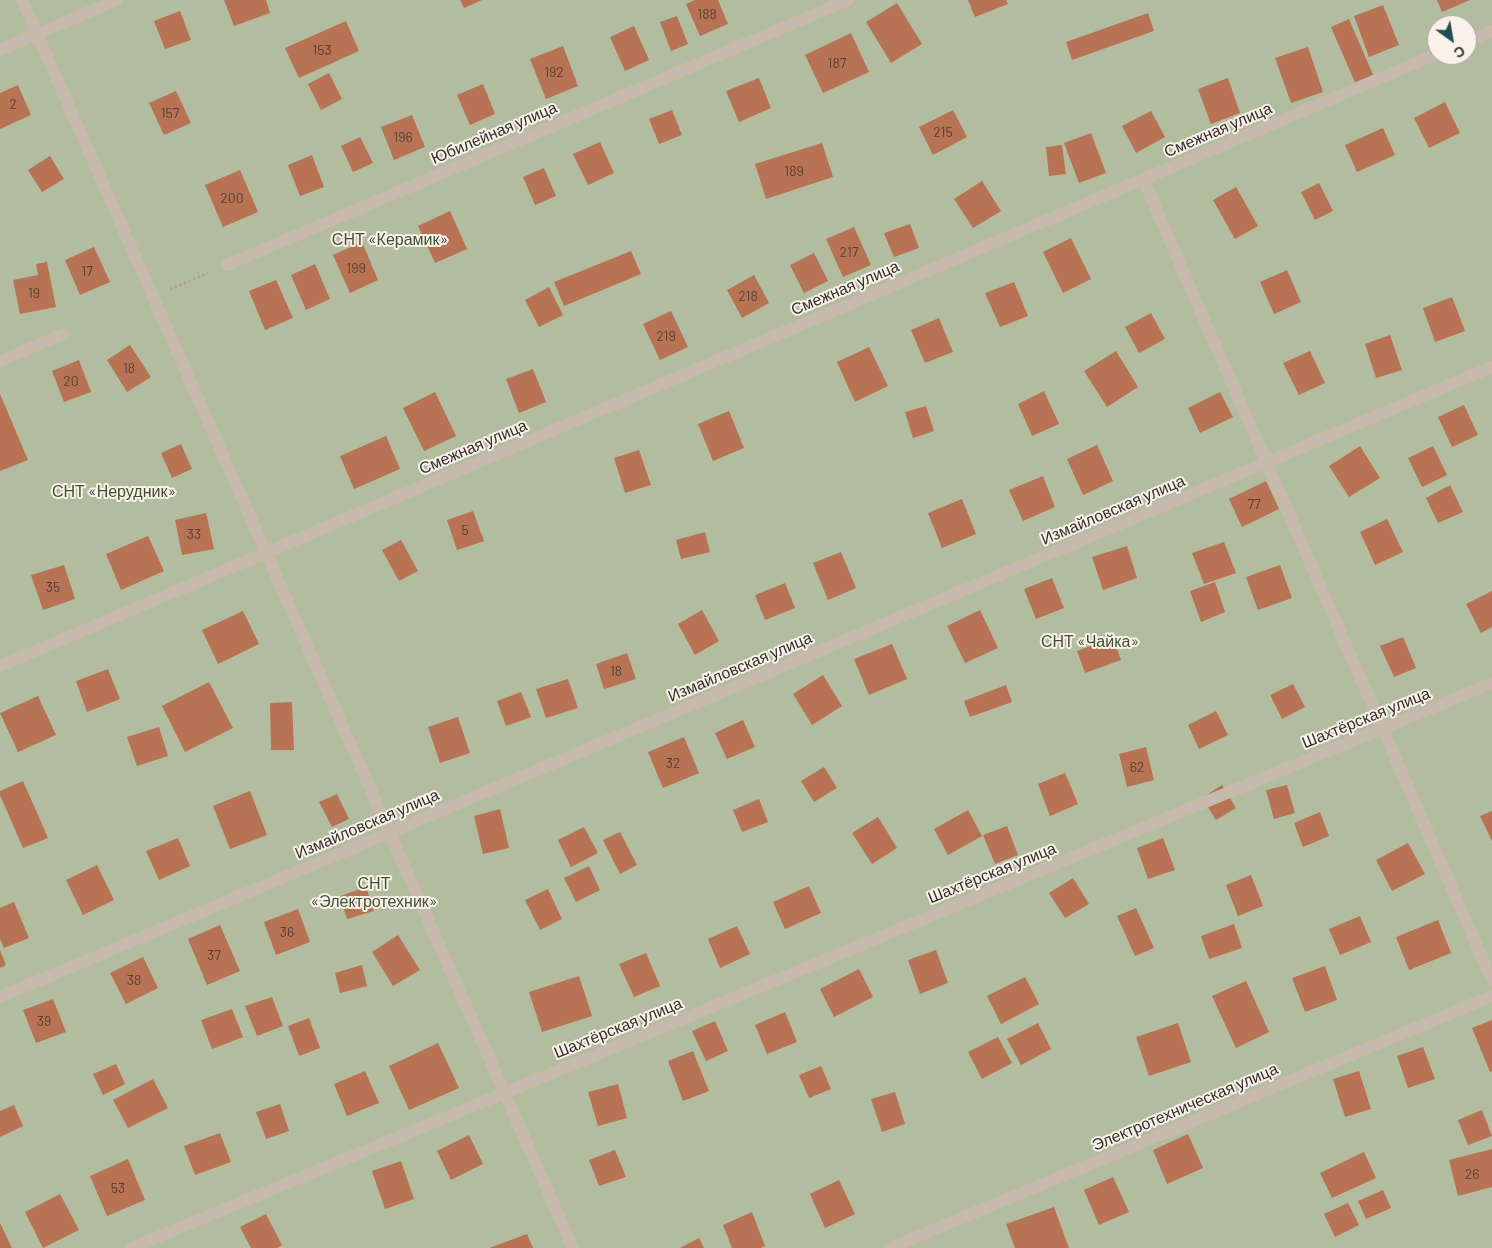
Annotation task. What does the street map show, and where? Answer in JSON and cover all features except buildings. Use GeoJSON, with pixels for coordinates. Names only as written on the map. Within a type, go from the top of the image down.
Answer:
{"type":"FeatureCollection","features":[{"type":"Feature","properties":{"kind":"street"},"geometry":{"type":"LineString","coordinates":[[22,0],[573,1248]]}},
{"type":"Feature","properties":{"kind":"street"},"geometry":{"type":"LineString","coordinates":[[0,50],[117,0]]}},
{"type":"Feature","properties":{"kind":"street","name":"Юбилейная улица"},"geometry":{"type":"LineString","coordinates":[[227,264],[848,0]]}},
{"type":"Feature","properties":{"kind":"street"},"geometry":{"type":"LineString","coordinates":[[1477,37],[1492,31]]}},
{"type":"Feature","properties":{"kind":"street","name":"Смежная улица"},"geometry":{"type":"LineString","coordinates":[[0,666],[1427,58]]}},
{"type":"Feature","properties":{"kind":"street"},"geometry":{"type":"LineString","coordinates":[[1143,179],[1492,980]]}},
{"type":"Feature","properties":{"kind":"street"},"geometry":{"type":"LineString","coordinates":[[0,361],[63,334]]}},
{"type":"Feature","properties":{"kind":"street","name":"Измайловская улица"},"geometry":{"type":"LineString","coordinates":[[0,997],[1492,367]]}},
{"type":"Feature","properties":{"kind":"street","name":"Шахтёрская улица"},"geometry":{"type":"LineString","coordinates":[[131,1248],[1492,683]]}},
{"type":"Feature","properties":{"kind":"street","name":"Электротехническая улица"},"geometry":{"type":"LineString","coordinates":[[890,1248],[1492,996]]}},
{"type":"Feature","properties":{"kind":"path"},"geometry":{"type":"LineString","coordinates":[[153,296],[227,264]]}},
{"type":"Feature","properties":{"kind":"green space"},"geometry":{"type":"Polygon","coordinates":[[[0,0],[1492,0],[1492,1248],[0,1248],[0,0]]]}},
{"type":"Feature","properties":{"kind":"park label","name":"СНТ «Керамик»"},"geometry":{"type":"Point","coordinates":[390,240]}},
{"type":"Feature","properties":{"kind":"park label","name":"СНТ «Нерудник»"},"geometry":{"type":"Point","coordinates":[114,492]}},
{"type":"Feature","properties":{"kind":"park label","name":"СНТ «Чайка»"},"geometry":{"type":"Point","coordinates":[1090,642]}},
{"type":"Feature","properties":{"kind":"park label","name":"СНТ «Электротехник»"},"geometry":{"type":"Point","coordinates":[374,893]}}]}
